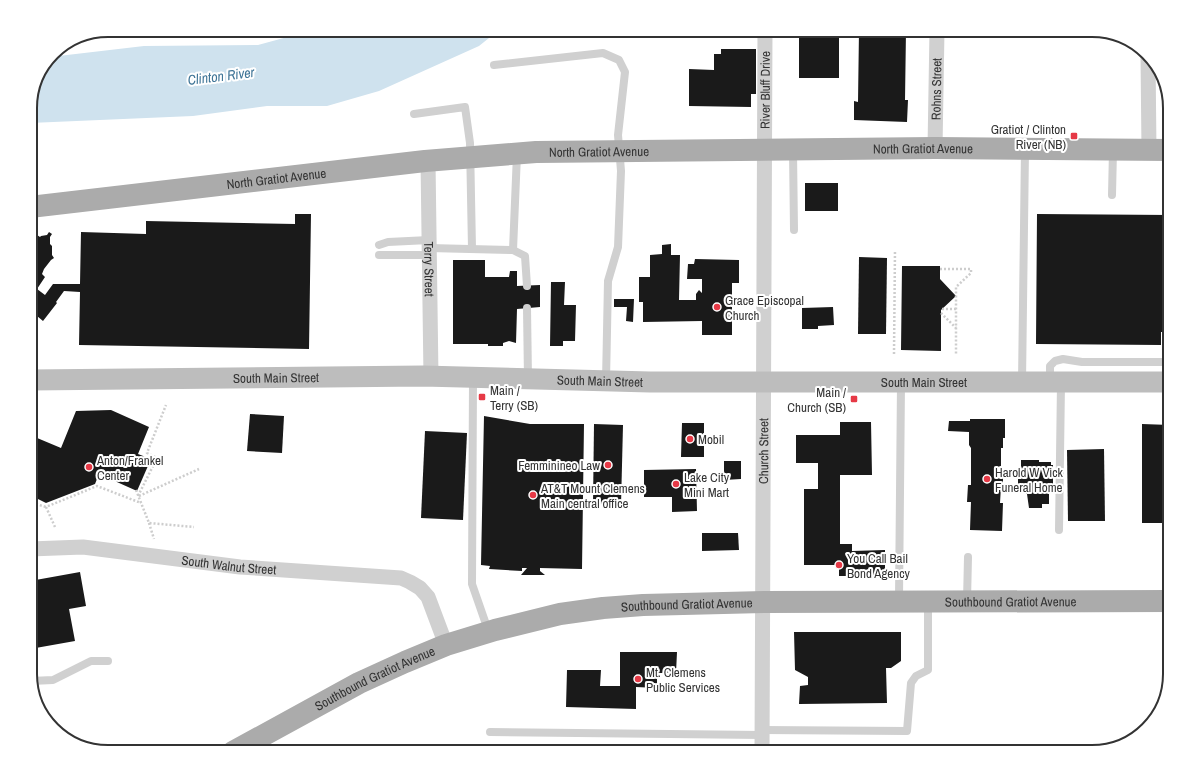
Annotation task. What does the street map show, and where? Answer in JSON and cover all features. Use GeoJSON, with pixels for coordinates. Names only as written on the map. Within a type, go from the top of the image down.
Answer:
{"type":"FeatureCollection","features":[{"type":"Feature","properties":{"kind":"main road","name":"North Gratiot Avenue"},"geometry":{"type":"LineString","coordinates":[[37,206],[428,161],[536,152],[935,148],[1160,150]]}},
{"type":"Feature","properties":{"kind":"main road","name":"Southbound Gratiot Avenue"},"geometry":{"type":"LineString","coordinates":[[246,745],[359,683],[405,662],[446,645],[560,614],[603,608],[643,605],[764,602],[1163,601]]}},
{"type":"Feature","properties":{"kind":"street","name":"River Bluff Drive"},"geometry":{"type":"LineString","coordinates":[[765,150],[766,37]]}},
{"type":"Feature","properties":{"kind":"street","name":"Rohns Street"},"geometry":{"type":"LineString","coordinates":[[935,148],[937,37]]}},
{"type":"Feature","properties":{"kind":"street"},"geometry":{"type":"LineString","coordinates":[[1149,66],[1160,150]]}},
{"type":"Feature","properties":{"kind":"street","name":"Church Street"},"geometry":{"type":"LineString","coordinates":[[762,745],[764,602],[765,150]]}},
{"type":"Feature","properties":{"kind":"street","name":"Terry Street"},"geometry":{"type":"LineString","coordinates":[[428,161],[431,377]]}},
{"type":"Feature","properties":{"kind":"street","name":"South Main Street"},"geometry":{"type":"LineString","coordinates":[[37,380],[431,377],[765,383],[1163,382]]}},
{"type":"Feature","properties":{"kind":"street","name":"South Walnut Street"},"geometry":{"type":"LineString","coordinates":[[37,549],[83,547],[240,567],[393,577],[410,582],[428,597],[446,645]]}},
{"type":"Feature","properties":{"kind":"lane"},"geometry":{"type":"LineString","coordinates":[[494,66],[603,54],[619,60],[625,72],[618,135],[618,151],[621,171],[618,247],[608,281],[606,381]]}},
{"type":"Feature","properties":{"kind":"lane"},"geometry":{"type":"LineString","coordinates":[[414,114],[465,107],[470,143],[472,249]]}},
{"type":"Feature","properties":{"kind":"lane"},"geometry":{"type":"LineString","coordinates":[[1022,383],[1025,149]]}},
{"type":"Feature","properties":{"kind":"lane"},"geometry":{"type":"LineString","coordinates":[[793,150],[794,230]]}},
{"type":"Feature","properties":{"kind":"lane"},"geometry":{"type":"LineString","coordinates":[[1112,195],[1113,150]]}},
{"type":"Feature","properties":{"kind":"lane"},"geometry":{"type":"LineString","coordinates":[[513,250],[517,153]]}},
{"type":"Feature","properties":{"kind":"lane"},"geometry":{"type":"LineString","coordinates":[[379,245],[388,242],[429,248],[513,250],[525,256],[527,286]]}},
{"type":"Feature","properties":{"kind":"lane"},"geometry":{"type":"LineString","coordinates":[[379,255],[429,248]]}},
{"type":"Feature","properties":{"kind":"lane"},"geometry":{"type":"LineString","coordinates":[[527,308],[528,379]]}},
{"type":"Feature","properties":{"kind":"lane"},"geometry":{"type":"LineString","coordinates":[[1059,530],[1055,382],[1050,366],[1063,359],[1082,362],[1163,362]]}},
{"type":"Feature","properties":{"kind":"lane"},"geometry":{"type":"LineString","coordinates":[[474,378],[472,584],[488,633]]}},
{"type":"Feature","properties":{"kind":"lane"},"geometry":{"type":"LineString","coordinates":[[899,602],[901,383]]}},
{"type":"Feature","properties":{"kind":"lane"},"geometry":{"type":"LineString","coordinates":[[967,601],[968,557]]}},
{"type":"Feature","properties":{"kind":"lane"},"geometry":{"type":"LineString","coordinates":[[490,732],[907,732],[911,684],[916,676],[928,670],[928,602]]}},
{"type":"Feature","properties":{"kind":"lane"},"geometry":{"type":"LineString","coordinates":[[37,681],[53,680],[91,661],[108,661]]}},
{"type":"Feature","properties":{"kind":"path"},"geometry":{"type":"LineString","coordinates":[[894,354],[895,250]]}},
{"type":"Feature","properties":{"kind":"path"},"geometry":{"type":"LineString","coordinates":[[940,269],[971,269],[971,273],[956,287],[956,354]]}},
{"type":"Feature","properties":{"kind":"path"},"geometry":{"type":"LineString","coordinates":[[944,316],[943,309],[956,309]]}},
{"type":"Feature","properties":{"kind":"path"},"geometry":{"type":"LineString","coordinates":[[941,313],[956,329]]}},
{"type":"Feature","properties":{"kind":"path"},"geometry":{"type":"LineString","coordinates":[[138,496],[158,458],[147,453],[166,404]]}},
{"type":"Feature","properties":{"kind":"path"},"geometry":{"type":"LineString","coordinates":[[138,496],[199,469]]}},
{"type":"Feature","properties":{"kind":"path"},"geometry":{"type":"LineString","coordinates":[[37,504],[46,507],[97,486],[141,503]]}},
{"type":"Feature","properties":{"kind":"path"},"geometry":{"type":"LineString","coordinates":[[136,490],[154,539]]}},
{"type":"Feature","properties":{"kind":"path"},"geometry":{"type":"LineString","coordinates":[[46,507],[55,527]]}},
{"type":"Feature","properties":{"kind":"path"},"geometry":{"type":"LineString","coordinates":[[149,523],[194,528]]}},
{"type":"Feature","properties":{"kind":"water","name":"Clinton River"},"geometry":{"type":"Polygon","coordinates":[[[287,37],[490,37],[479,46],[379,91],[327,106],[267,106],[193,116],[37,123],[39,89],[49,68],[60,56],[144,46],[258,45],[287,37]]]}},
{"type":"Feature","properties":{"kind":"building"},"geometry":{"type":"Polygon","coordinates":[[[799,37],[839,37],[839,78],[799,78],[799,37]]]}},
{"type":"Feature","properties":{"kind":"building"},"geometry":{"type":"Polygon","coordinates":[[[859,37],[906,37],[905,100],[908,100],[907,122],[854,120],[854,101],[858,102],[859,37]]]}},
{"type":"Feature","properties":{"kind":"building"},"geometry":{"type":"Polygon","coordinates":[[[721,49],[756,49],[756,94],[751,94],[751,107],[689,106],[689,69],[714,70],[714,54],[721,54],[721,49]]]}},
{"type":"Feature","properties":{"kind":"building"},"geometry":{"type":"Polygon","coordinates":[[[805,183],[838,183],[838,211],[805,211],[805,183]]]}},
{"type":"Feature","properties":{"kind":"building"},"geometry":{"type":"Polygon","coordinates":[[[295,214],[311,214],[309,349],[79,345],[80,292],[64,291],[43,321],[37,316],[37,289],[45,295],[53,284],[80,284],[81,232],[146,234],[146,221],[295,224],[295,214]]]}},
{"type":"Feature","properties":{"kind":"building"},"geometry":{"type":"Polygon","coordinates":[[[1037,214],[1163,215],[1163,332],[1161,332],[1161,345],[1036,344],[1037,214]]]}},
{"type":"Feature","properties":{"kind":"building"},"geometry":{"type":"Polygon","coordinates":[[[49,232],[52,234],[50,237],[50,244],[52,246],[52,255],[54,258],[44,269],[42,274],[45,277],[37,289],[37,235],[40,237],[47,235],[49,232]]]}},
{"type":"Feature","properties":{"kind":"building"},"geometry":{"type":"Polygon","coordinates":[[[671,244],[671,255],[680,255],[679,300],[696,300],[696,294],[699,290],[702,293],[702,279],[687,279],[688,264],[694,264],[695,259],[739,260],[739,283],[732,283],[732,335],[702,335],[702,321],[643,322],[643,302],[639,302],[639,277],[650,277],[650,255],[662,254],[662,245],[671,244]]]}},
{"type":"Feature","properties":{"kind":"building"},"geometry":{"type":"Polygon","coordinates":[[[859,257],[887,258],[886,334],[858,334],[859,257]]]}},
{"type":"Feature","properties":{"kind":"building"},"geometry":{"type":"Polygon","coordinates":[[[453,260],[485,260],[485,277],[509,277],[510,271],[517,271],[517,286],[540,285],[540,307],[517,309],[516,343],[509,341],[503,343],[503,346],[488,346],[488,344],[453,344],[453,260]]]}},
{"type":"Feature","properties":{"kind":"building"},"geometry":{"type":"Polygon","coordinates":[[[902,266],[940,266],[940,279],[956,296],[941,310],[941,351],[901,350],[902,266]]]}},
{"type":"Feature","properties":{"kind":"building"},"geometry":{"type":"Polygon","coordinates":[[[551,282],[565,282],[564,305],[576,305],[575,341],[563,341],[563,346],[550,346],[551,282]]]}},
{"type":"Feature","properties":{"kind":"building"},"geometry":{"type":"Polygon","coordinates":[[[614,299],[634,299],[633,322],[626,321],[627,307],[614,307],[614,299]]]}},
{"type":"Feature","properties":{"kind":"building"},"geometry":{"type":"Polygon","coordinates":[[[833,307],[834,325],[818,326],[818,329],[802,329],[802,308],[833,307]]]}},
{"type":"Feature","properties":{"kind":"building","name":"Anton/Frankel Center"},"geometry":{"type":"Polygon","coordinates":[[[111,410],[149,427],[138,454],[151,459],[137,491],[99,474],[95,484],[46,503],[38,499],[37,501],[37,438],[61,448],[76,411],[111,410]]]}},
{"type":"Feature","properties":{"kind":"building"},"geometry":{"type":"Polygon","coordinates":[[[250,414],[284,416],[282,453],[247,451],[250,414]]]}},
{"type":"Feature","properties":{"kind":"building","name":"AT&T Mount Clemens Main central office"},"geometry":{"type":"Polygon","coordinates":[[[484,416],[530,424],[584,424],[582,569],[540,568],[540,571],[545,575],[521,575],[527,568],[522,568],[522,571],[489,569],[490,566],[481,565],[484,416]]]}},
{"type":"Feature","properties":{"kind":"building","name":"Harold W Vick Funeral Home"},"geometry":{"type":"Polygon","coordinates":[[[970,419],[1005,419],[1005,438],[1003,438],[1003,448],[1001,448],[1001,473],[1003,473],[1003,486],[1001,486],[1000,503],[1003,503],[1002,531],[970,530],[971,502],[967,502],[968,485],[971,485],[971,448],[969,445],[969,432],[948,431],[949,421],[970,421],[970,419]]]}},
{"type":"Feature","properties":{"kind":"building"},"geometry":{"type":"Polygon","coordinates":[[[840,422],[871,422],[872,475],[840,475],[840,544],[852,544],[852,551],[885,550],[885,576],[839,576],[839,565],[804,565],[804,489],[818,489],[818,463],[796,463],[796,435],[840,435],[840,422]]]}},
{"type":"Feature","properties":{"kind":"building"},"geometry":{"type":"Polygon","coordinates":[[[682,423],[704,423],[704,457],[681,457],[682,423]]]}},
{"type":"Feature","properties":{"kind":"building","name":"Femminineo Law"},"geometry":{"type":"Polygon","coordinates":[[[594,424],[623,425],[621,505],[593,504],[594,424]]]}},
{"type":"Feature","properties":{"kind":"building"},"geometry":{"type":"Polygon","coordinates":[[[1142,424],[1163,425],[1163,523],[1142,523],[1142,424]]]}},
{"type":"Feature","properties":{"kind":"building"},"geometry":{"type":"Polygon","coordinates":[[[425,431],[467,433],[463,520],[421,518],[425,431]]]}},
{"type":"Feature","properties":{"kind":"building"},"geometry":{"type":"Polygon","coordinates":[[[1104,449],[1105,521],[1068,521],[1067,450],[1104,449]]]}},
{"type":"Feature","properties":{"kind":"building"},"geometry":{"type":"Polygon","coordinates":[[[1021,460],[1039,460],[1039,462],[1051,462],[1051,465],[1053,465],[1053,490],[1049,490],[1049,504],[1042,504],[1042,508],[1029,508],[1026,492],[1018,493],[1018,479],[1021,479],[1021,460]]]}},
{"type":"Feature","properties":{"kind":"building"},"geometry":{"type":"Polygon","coordinates":[[[724,461],[741,461],[741,479],[724,480],[724,461]]]}},
{"type":"Feature","properties":{"kind":"building"},"geometry":{"type":"Polygon","coordinates":[[[696,469],[697,511],[672,512],[672,497],[644,497],[644,470],[696,469]]]}},
{"type":"Feature","properties":{"kind":"building"},"geometry":{"type":"Polygon","coordinates":[[[702,533],[738,533],[739,550],[702,551],[702,533]]]}},
{"type":"Feature","properties":{"kind":"building"},"geometry":{"type":"Polygon","coordinates":[[[80,572],[86,606],[69,609],[75,641],[37,648],[37,580],[80,572]]]}},
{"type":"Feature","properties":{"kind":"building"},"geometry":{"type":"Polygon","coordinates":[[[794,632],[901,632],[901,661],[891,668],[886,668],[887,703],[799,704],[800,686],[808,685],[808,677],[795,670],[794,632]]]}},
{"type":"Feature","properties":{"kind":"building","name":"Mt. Clemens Public Services"},"geometry":{"type":"Polygon","coordinates":[[[620,652],[677,652],[676,673],[657,673],[657,688],[636,687],[636,709],[566,707],[567,670],[601,670],[600,686],[620,686],[620,652]]]}},
{"type":"Feature","properties":{"kind":"place","name":"Gratiot / Clinton River (NB)"},"geometry":{"type":"Point","coordinates":[1074,136]}},
{"type":"Feature","properties":{"kind":"place","name":"Grace Episcopal Church"},"geometry":{"type":"Point","coordinates":[717,307]}},
{"type":"Feature","properties":{"kind":"place","name":"Main / Terry (SB)"},"geometry":{"type":"Point","coordinates":[482,397]}},
{"type":"Feature","properties":{"kind":"place","name":"Main / Church (SB)"},"geometry":{"type":"Point","coordinates":[854,399]}},
{"type":"Feature","properties":{"kind":"place","name":"Mobil"},"geometry":{"type":"Point","coordinates":[690,439]}},
{"type":"Feature","properties":{"kind":"place","name":"Femminineo Law"},"geometry":{"type":"Point","coordinates":[608,465]}},
{"type":"Feature","properties":{"kind":"place","name":"Anton/Frankel Center"},"geometry":{"type":"Point","coordinates":[89,467]}},
{"type":"Feature","properties":{"kind":"place","name":"Harold W Vick Funeral Home"},"geometry":{"type":"Point","coordinates":[987,479]}},
{"type":"Feature","properties":{"kind":"place","name":"Lake City Mini Mart"},"geometry":{"type":"Point","coordinates":[676,484]}},
{"type":"Feature","properties":{"kind":"place","name":"AT&T Mount Clemens Main central office"},"geometry":{"type":"Point","coordinates":[533,495]}},
{"type":"Feature","properties":{"kind":"place","name":"You Call Bail Bond Agency"},"geometry":{"type":"Point","coordinates":[839,565]}},
{"type":"Feature","properties":{"kind":"place","name":"Mt. Clemens Public Services"},"geometry":{"type":"Point","coordinates":[638,679]}}]}
